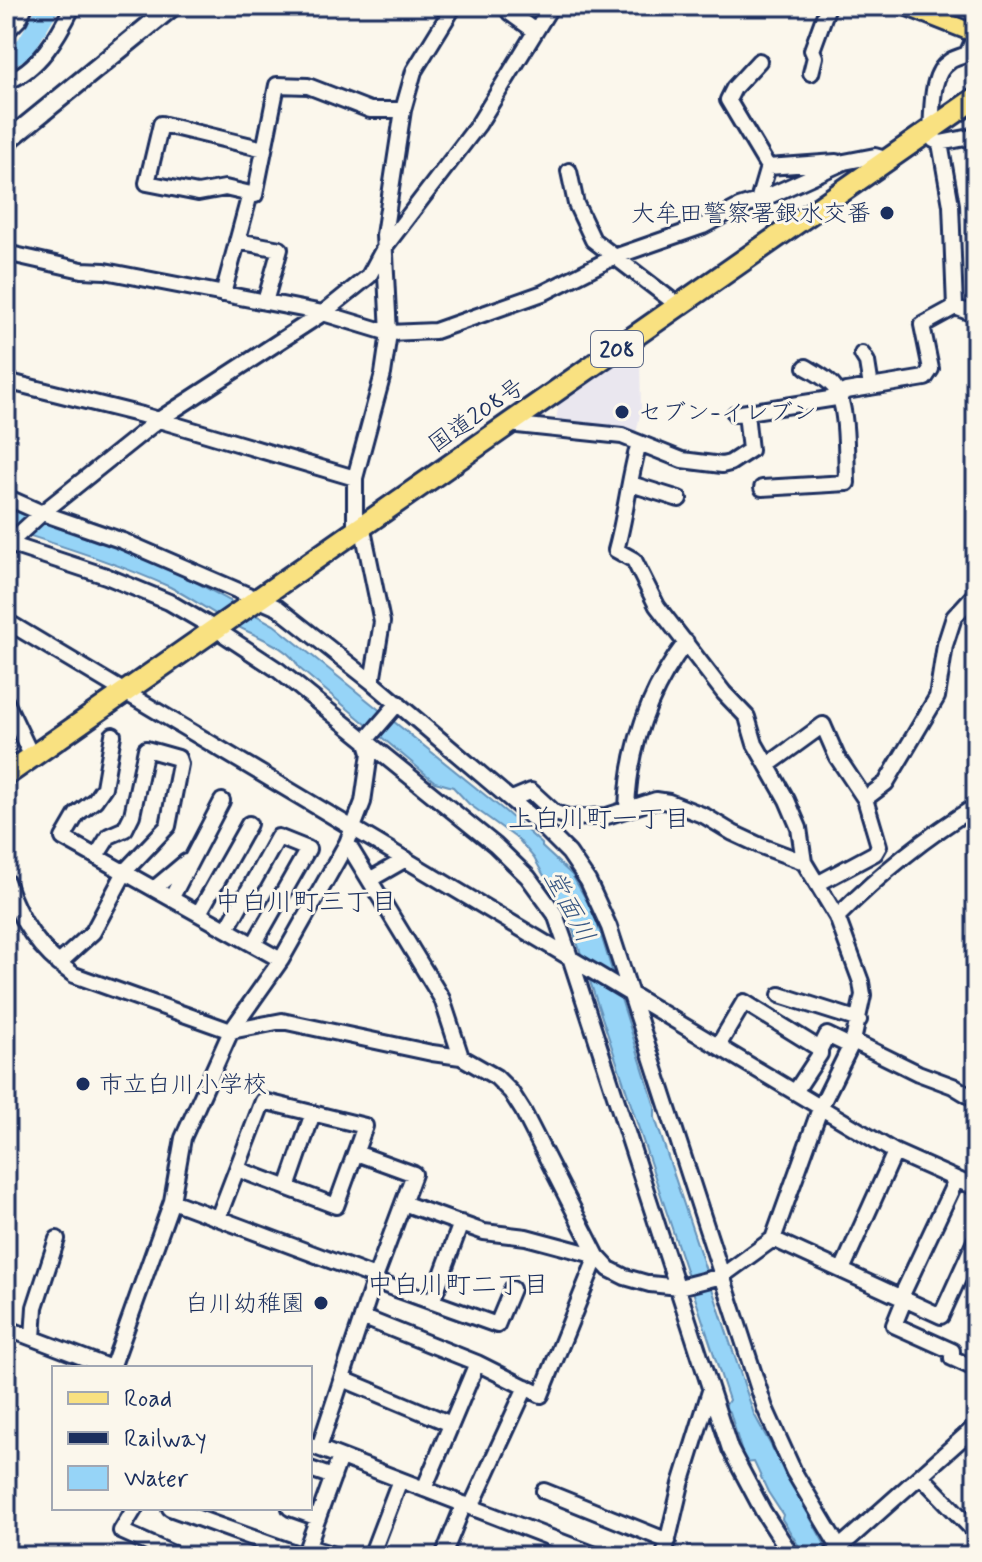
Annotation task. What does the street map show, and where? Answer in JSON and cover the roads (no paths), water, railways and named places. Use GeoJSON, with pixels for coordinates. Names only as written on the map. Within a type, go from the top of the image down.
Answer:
{"type":"FeatureCollection","features":[{"type":"Feature","properties":{"kind":"highway","name":"国道208号"},"geometry":{"type":"LineString","coordinates":[[6,775],[889,160],[932,136],[976,98]]}},
{"type":"Feature","properties":{"kind":"main road"},"geometry":{"type":"LineString","coordinates":[[905,6],[976,34]]}},
{"type":"Feature","properties":{"kind":"street"},"geometry":{"type":"LineString","coordinates":[[6,32],[19,19],[25,6]]}},
{"type":"Feature","properties":{"kind":"street"},"geometry":{"type":"LineString","coordinates":[[6,82],[30,69],[59,33],[73,6]]}},
{"type":"Feature","properties":{"kind":"street"},"geometry":{"type":"LineString","coordinates":[[372,682],[382,622],[359,528],[355,478],[383,374],[389,333],[384,235],[403,110],[414,71],[454,6]]}},
{"type":"Feature","properties":{"kind":"street"},"geometry":{"type":"LineString","coordinates":[[506,6],[510,13],[535,31]]}},
{"type":"Feature","properties":{"kind":"street"},"geometry":{"type":"LineString","coordinates":[[7,544],[157,421],[323,313],[369,276],[384,248],[478,125],[551,6]]}},
{"type":"Feature","properties":{"kind":"street"},"geometry":{"type":"LineString","coordinates":[[811,73],[815,57],[812,50],[828,6]]}},
{"type":"Feature","properties":{"kind":"street"},"geometry":{"type":"LineString","coordinates":[[955,307],[951,205],[932,136],[936,81],[948,62],[967,54],[976,34]]}},
{"type":"Feature","properties":{"kind":"street"},"geometry":{"type":"LineString","coordinates":[[758,201],[768,167],[728,100],[734,88],[759,61]]}},
{"type":"Feature","properties":{"kind":"street"},"geometry":{"type":"LineString","coordinates":[[264,149],[161,124],[147,183],[198,193],[225,188],[255,195],[277,85],[308,86],[370,110],[403,110]]}},
{"type":"Feature","properties":{"kind":"street"},"geometry":{"type":"LineString","coordinates":[[932,136],[976,136]]}},
{"type":"Feature","properties":{"kind":"street"},"geometry":{"type":"LineString","coordinates":[[768,167],[844,162],[875,156],[889,160]]}},
{"type":"Feature","properties":{"kind":"street"},"geometry":{"type":"LineString","coordinates":[[6,253],[82,270],[105,271],[323,313],[389,333],[435,331],[543,293],[614,257],[703,226],[739,207],[844,162]]}},
{"type":"Feature","properties":{"kind":"street"},"geometry":{"type":"LineString","coordinates":[[569,171],[583,223],[593,240],[679,306]]}},
{"type":"Feature","properties":{"kind":"street"},"geometry":{"type":"LineString","coordinates":[[223,294],[250,194]]}},
{"type":"Feature","properties":{"kind":"street"},"geometry":{"type":"LineString","coordinates":[[237,241],[280,249],[265,302]]}},
{"type":"Feature","properties":{"kind":"street"},"geometry":{"type":"LineString","coordinates":[[508,424],[622,436],[682,460],[722,465],[750,450],[741,414],[839,396],[846,391],[925,378],[931,369],[922,325],[955,307],[976,315]]}},
{"type":"Feature","properties":{"kind":"street"},"geometry":{"type":"LineString","coordinates":[[862,354],[867,362],[871,387]]}},
{"type":"Feature","properties":{"kind":"street"},"geometry":{"type":"LineString","coordinates":[[762,488],[847,483],[846,437],[839,396],[835,387],[806,367]]}},
{"type":"Feature","properties":{"kind":"street"},"geometry":{"type":"LineString","coordinates":[[6,381],[355,478]]}},
{"type":"Feature","properties":{"kind":"street"},"geometry":{"type":"LineString","coordinates":[[6,881],[27,930],[58,964],[74,975],[231,1031],[282,1021],[461,1057],[496,1077],[511,1092],[597,1256],[609,1269],[650,1284],[679,1287],[719,1277],[773,1239],[821,1106],[851,1044],[862,1006],[861,982],[837,917],[804,862],[799,828],[755,744],[747,717],[724,693],[657,606],[634,560],[616,550],[639,443]]}},
{"type":"Feature","properties":{"kind":"street"},"geometry":{"type":"LineString","coordinates":[[631,484],[679,499]]}},
{"type":"Feature","properties":{"kind":"street"},"geometry":{"type":"LineString","coordinates":[[6,497],[123,541],[278,608],[398,703],[512,799],[569,853],[605,915],[719,1277],[778,1440],[838,1553],[976,1426]]}},
{"type":"Feature","properties":{"kind":"street"},"geometry":{"type":"LineString","coordinates":[[7,544],[106,576],[169,602],[217,630],[278,670],[495,845],[528,877],[555,914],[573,959],[710,1391],[736,1461],[792,1556]]}},
{"type":"Feature","properties":{"kind":"street"},"geometry":{"type":"LineString","coordinates":[[865,799],[886,783],[937,697],[945,645],[954,617],[976,593]]}},
{"type":"Feature","properties":{"kind":"street"},"geometry":{"type":"LineString","coordinates":[[6,621],[895,1152],[976,1188]]}},
{"type":"Feature","properties":{"kind":"street"},"geometry":{"type":"LineString","coordinates":[[627,809],[639,726],[673,659],[686,642]]}},
{"type":"Feature","properties":{"kind":"street"},"geometry":{"type":"LineString","coordinates":[[6,702],[32,757]]}},
{"type":"Feature","properties":{"kind":"street"},"geometry":{"type":"LineString","coordinates":[[366,740],[398,703]]}},
{"type":"Feature","properties":{"kind":"street"},"geometry":{"type":"LineString","coordinates":[[768,765],[823,725],[837,757],[865,799],[879,846],[875,853],[819,883]]}},
{"type":"Feature","properties":{"kind":"street"},"geometry":{"type":"LineString","coordinates":[[113,735],[104,787],[95,800],[77,814],[63,838],[126,870],[281,960]]}},
{"type":"Feature","properties":{"kind":"street"},"geometry":{"type":"LineString","coordinates":[[112,1366],[172,1201],[183,1138],[231,1031],[281,960],[347,843],[363,802],[370,753],[366,740]]}},
{"type":"Feature","properties":{"kind":"street"},"geometry":{"type":"LineString","coordinates":[[58,964],[93,932],[126,870],[168,826],[180,764],[178,758],[146,749],[132,815],[125,829],[109,836],[97,855]]}},
{"type":"Feature","properties":{"kind":"street"},"geometry":{"type":"LineString","coordinates":[[512,799],[531,791],[555,813],[572,818],[607,816],[656,800],[669,802],[705,816],[761,846],[804,862]]}},
{"type":"Feature","properties":{"kind":"street"},"geometry":{"type":"LineString","coordinates":[[172,897],[222,801]]}},
{"type":"Feature","properties":{"kind":"street"},"geometry":{"type":"LineString","coordinates":[[837,917],[882,875],[976,806]]}},
{"type":"Feature","properties":{"kind":"street"},"geometry":{"type":"LineString","coordinates":[[199,913],[249,824]]}},
{"type":"Feature","properties":{"kind":"street"},"geometry":{"type":"LineString","coordinates":[[227,929],[278,837],[308,849],[254,944]]}},
{"type":"Feature","properties":{"kind":"street"},"geometry":{"type":"LineString","coordinates":[[347,843],[442,999],[461,1057]]}},
{"type":"Feature","properties":{"kind":"street"},"geometry":{"type":"LineString","coordinates":[[155,888],[193,857]]}},
{"type":"Feature","properties":{"kind":"street"},"geometry":{"type":"LineString","coordinates":[[371,879],[406,859]]}},
{"type":"Feature","properties":{"kind":"street"},"geometry":{"type":"LineString","coordinates":[[780,995],[859,1020]]}},
{"type":"Feature","properties":{"kind":"street"},"geometry":{"type":"LineString","coordinates":[[718,1046],[744,1002],[820,1049]]}},
{"type":"Feature","properties":{"kind":"street"},"geometry":{"type":"LineString","coordinates":[[795,1092],[820,1054],[827,1035],[953,1086],[976,1100]]}},
{"type":"Feature","properties":{"kind":"street"},"geometry":{"type":"LineString","coordinates":[[218,1218],[263,1101],[365,1126],[336,1206],[237,1169]]}},
{"type":"Feature","properties":{"kind":"street"},"geometry":{"type":"LineString","coordinates":[[287,1188],[313,1113]]}},
{"type":"Feature","properties":{"kind":"street"},"geometry":{"type":"LineString","coordinates":[[842,1270],[895,1152]]}},
{"type":"Feature","properties":{"kind":"street"},"geometry":{"type":"LineString","coordinates":[[356,1153],[414,1174],[375,1279],[343,1379],[314,1447],[598,1556]]}},
{"type":"Feature","properties":{"kind":"street"},"geometry":{"type":"LineString","coordinates":[[956,1180],[894,1325],[952,1351],[952,1358],[976,1369]]}},
{"type":"Feature","properties":{"kind":"street"},"geometry":{"type":"LineString","coordinates":[[172,1201],[497,1325],[512,1289]]}},
{"type":"Feature","properties":{"kind":"street"},"geometry":{"type":"LineString","coordinates":[[403,1203],[484,1232],[526,1237],[597,1256]]}},
{"type":"Feature","properties":{"kind":"street"},"geometry":{"type":"LineString","coordinates":[[432,1302],[461,1223]]}},
{"type":"Feature","properties":{"kind":"street"},"geometry":{"type":"LineString","coordinates":[[33,1338],[35,1307],[57,1239]]}},
{"type":"Feature","properties":{"kind":"street"},"geometry":{"type":"LineString","coordinates":[[773,1239],[941,1316],[976,1239]]}},
{"type":"Feature","properties":{"kind":"street"},"geometry":{"type":"LineString","coordinates":[[362,1317],[477,1363],[541,1395],[597,1256]]}},
{"type":"Feature","properties":{"kind":"street"},"geometry":{"type":"LineString","coordinates":[[7,1331],[106,1366]]}},
{"type":"Feature","properties":{"kind":"street"},"geometry":{"type":"LineString","coordinates":[[424,1489],[477,1363]]}},
{"type":"Feature","properties":{"kind":"street"},"geometry":{"type":"LineString","coordinates":[[343,1379],[451,1424]]}},
{"type":"Feature","properties":{"kind":"street"},"geometry":{"type":"LineString","coordinates":[[447,1555],[526,1387]]}},
{"type":"Feature","properties":{"kind":"street"},"geometry":{"type":"LineString","coordinates":[[664,1556],[681,1484],[710,1391]]}},
{"type":"Feature","properties":{"kind":"street"},"geometry":{"type":"LineString","coordinates":[[305,1553],[340,1457]]}},
{"type":"Feature","properties":{"kind":"street"},"geometry":{"type":"LineString","coordinates":[[312,1470],[333,1477]]}},
{"type":"Feature","properties":{"kind":"street"},"geometry":{"type":"LineString","coordinates":[[921,1476],[976,1533]]}},
{"type":"Feature","properties":{"kind":"street"},"geometry":{"type":"LineString","coordinates":[[371,1556],[400,1480]]}},
{"type":"Feature","properties":{"kind":"street"},"geometry":{"type":"LineString","coordinates":[[544,1491],[668,1541]]}},
{"type":"Feature","properties":{"kind":"street"},"geometry":{"type":"LineString","coordinates":[[134,1510],[121,1531],[177,1556]]}},
{"type":"Feature","properties":{"kind":"street"},"geometry":{"type":"LineString","coordinates":[[176,1510],[305,1553],[337,1556]]}},
{"type":"Feature","properties":{"kind":"street"},"geometry":{"type":"LineString","coordinates":[[296,1510],[318,1518]]}},
{"type":"Feature","properties":{"kind":"water","name":"堂面川"},"geometry":{"type":"Polygon","coordinates":[[[6,508],[161,563],[274,625],[506,812],[572,875],[594,913],[655,1107],[655,1118],[754,1414],[831,1556],[805,1556],[782,1519],[783,1515],[754,1462],[745,1463],[730,1412],[723,1409],[729,1400],[571,924],[534,858],[519,840],[469,804],[453,787],[435,782],[278,647],[170,587],[6,528],[6,508]]]}},
{"type":"Feature","properties":{"kind":"waterway"},"geometry":{"type":"LineString","coordinates":[[6,60],[26,46],[49,6]]}},
{"type":"Feature","properties":{"kind":"railway"},"geometry":{"type":"LineString","coordinates":[[6,129],[157,6]]}},
{"type":"Feature","properties":{"kind":"railway"},"geometry":{"type":"LineString","coordinates":[[6,155],[189,6]]}},
{"type":"Feature","properties":{"kind":"place","name":"大牟田警察署銀水交番"},"geometry":{"type":"Point","coordinates":[887,213]}},
{"type":"Feature","properties":{"kind":"place","name":"セブン-イレブン"},"geometry":{"type":"Point","coordinates":[622,412]}},
{"type":"Feature","properties":{"kind":"place","name":"市立白川小学校"},"geometry":{"type":"Point","coordinates":[83,1084]}},
{"type":"Feature","properties":{"kind":"place","name":"白川幼稚園"},"geometry":{"type":"Point","coordinates":[321,1303]}},
{"type":"Feature","properties":{"kind":"district","name":"上白川町一丁目"},"geometry":{"type":"Point","coordinates":[599,818]}},
{"type":"Feature","properties":{"kind":"district","name":"中白川町三丁目"},"geometry":{"type":"Point","coordinates":[306,901]}},
{"type":"Feature","properties":{"kind":"district","name":"中白川町二丁目"},"geometry":{"type":"Point","coordinates":[458,1284]}}]}
